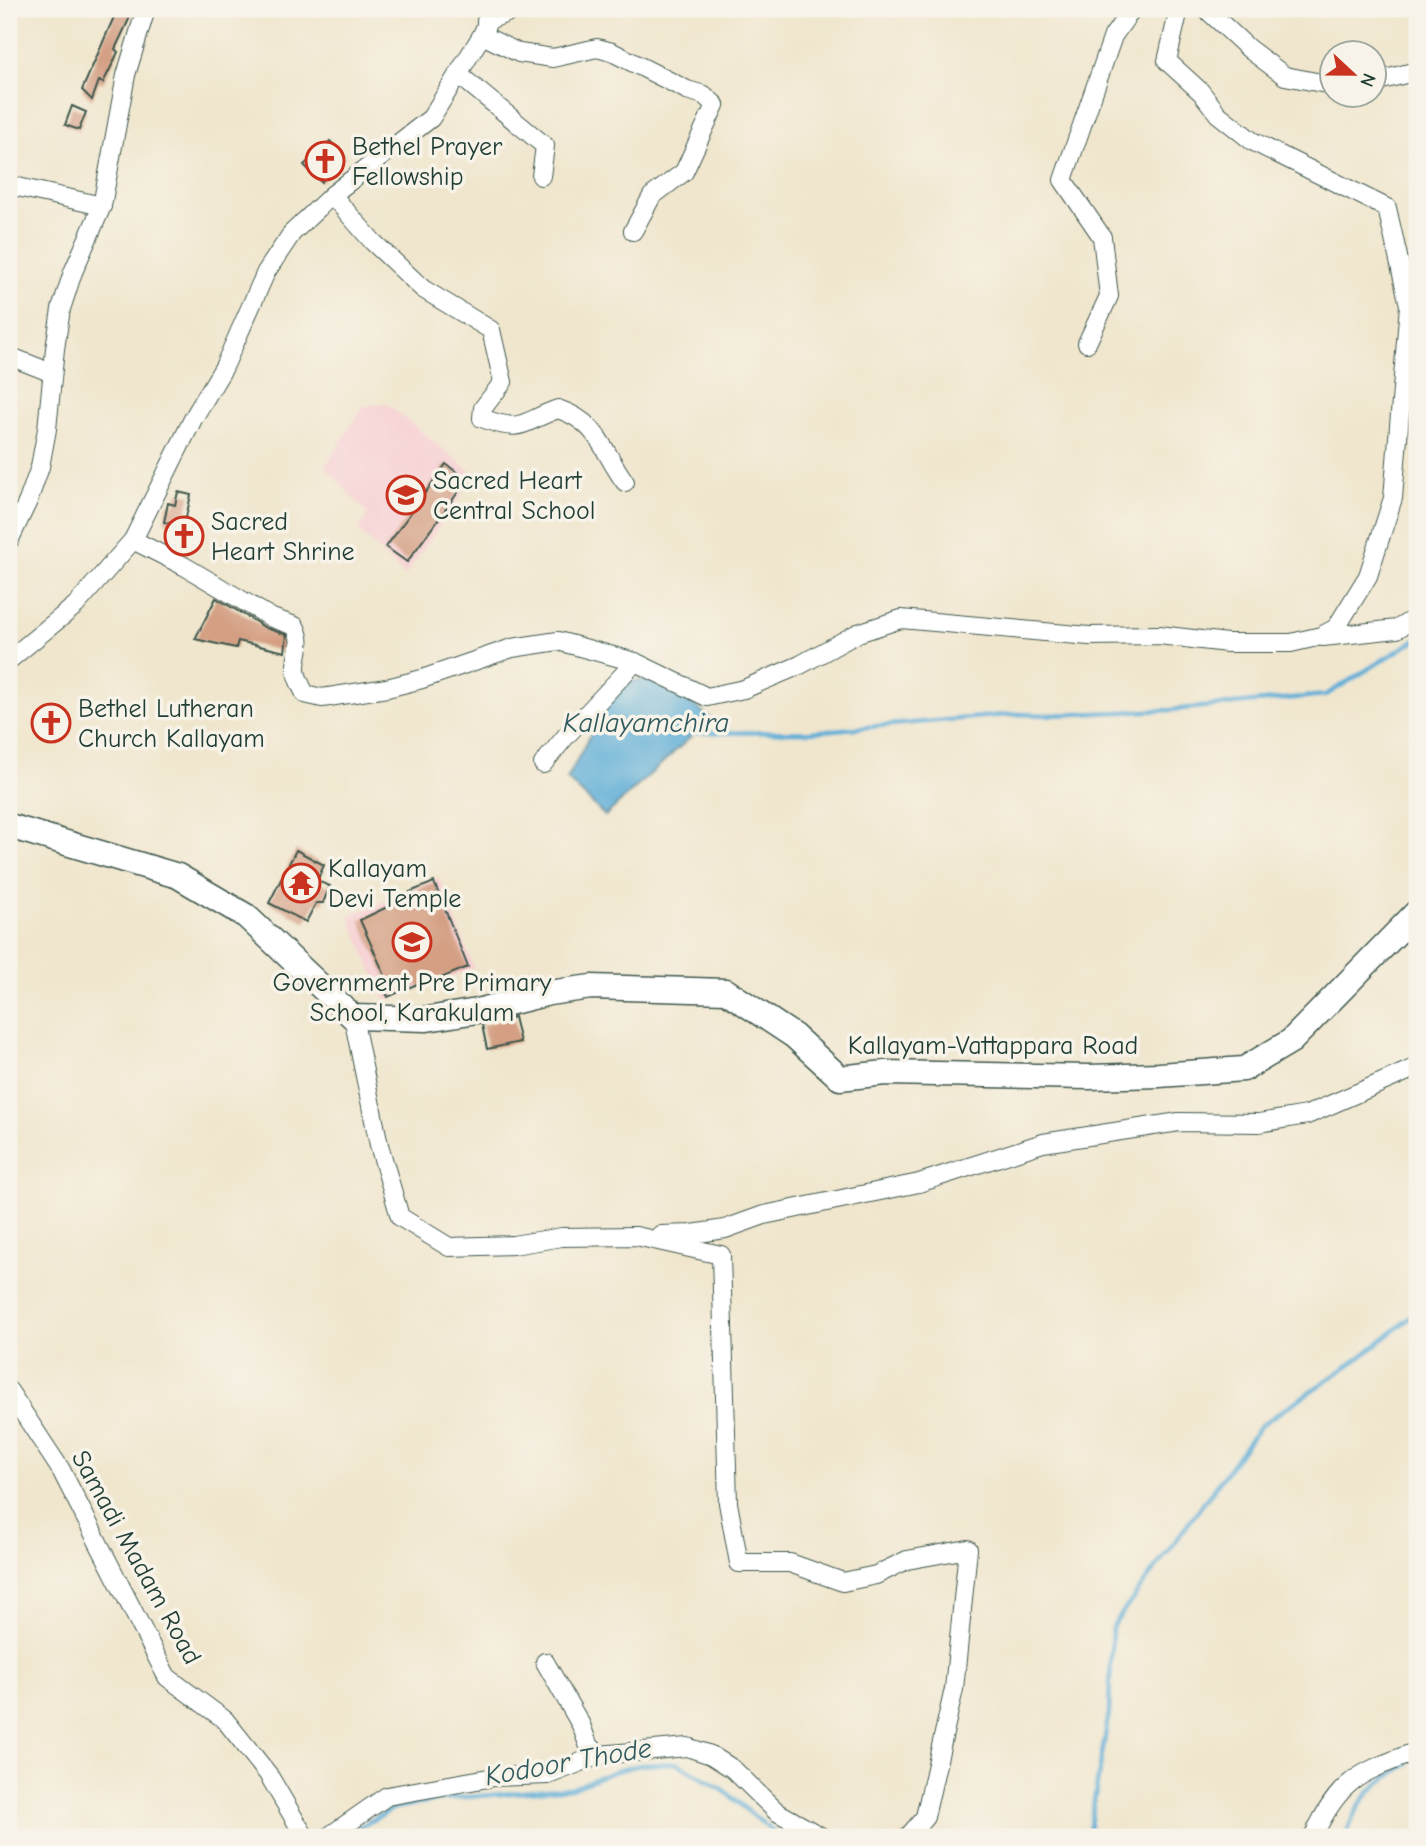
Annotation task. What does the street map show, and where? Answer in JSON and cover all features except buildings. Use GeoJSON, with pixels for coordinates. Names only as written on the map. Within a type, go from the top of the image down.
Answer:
{"type":"FeatureCollection","features":[{"type":"Feature","properties":{"kind":"street"},"geometry":{"type":"LineString","coordinates":[[9,541],[40,467],[61,309],[73,272],[102,206],[126,75],[146,9]]}},
{"type":"Feature","properties":{"kind":"street"},"geometry":{"type":"LineString","coordinates":[[9,660],[76,605],[133,540],[194,416],[224,367],[266,272],[292,233],[332,195],[431,118],[487,19],[517,9]]}},
{"type":"Feature","properties":{"kind":"street"},"geometry":{"type":"LineString","coordinates":[[1087,343],[1110,296],[1102,237],[1063,180],[1113,36],[1132,9]]}},
{"type":"Feature","properties":{"kind":"street"},"geometry":{"type":"LineString","coordinates":[[1179,9],[1167,61],[1201,93],[1218,114],[1252,141],[1387,208],[1409,305],[1393,490],[1368,576],[1336,628],[1321,636]]}},
{"type":"Feature","properties":{"kind":"street"},"geometry":{"type":"LineString","coordinates":[[1206,9],[1249,49],[1285,76],[1318,82]]}},
{"type":"Feature","properties":{"kind":"street"},"geometry":{"type":"LineString","coordinates":[[487,19],[519,53],[553,58],[597,48],[612,52],[687,90],[704,95],[715,104],[684,172],[652,197],[633,231]]}},
{"type":"Feature","properties":{"kind":"street"},"geometry":{"type":"LineString","coordinates":[[1388,78],[1417,71]]}},
{"type":"Feature","properties":{"kind":"street"},"geometry":{"type":"LineString","coordinates":[[458,74],[545,146],[541,176]]}},
{"type":"Feature","properties":{"kind":"street"},"geometry":{"type":"LineString","coordinates":[[9,185],[102,206]]}},
{"type":"Feature","properties":{"kind":"street"},"geometry":{"type":"LineString","coordinates":[[332,195],[373,242],[422,289],[491,330],[503,382],[483,408],[482,418],[502,426],[518,427],[558,409],[573,414],[600,438],[625,482]]}},
{"type":"Feature","properties":{"kind":"street"},"geometry":{"type":"LineString","coordinates":[[9,356],[52,373]]}},
{"type":"Feature","properties":{"kind":"street"},"geometry":{"type":"LineString","coordinates":[[133,540],[184,566],[272,618],[295,626],[301,638],[295,668],[299,684],[305,694],[323,698],[387,688],[512,648],[558,641],[635,663],[707,697],[744,689],[800,665],[858,633],[901,619],[1089,636],[1159,635],[1227,643],[1292,643],[1321,636],[1398,629],[1417,617]]}},
{"type":"Feature","properties":{"kind":"street"},"geometry":{"type":"LineString","coordinates":[[543,764],[635,663]]}},
{"type":"Feature","properties":{"kind":"street"},"geometry":{"type":"LineString","coordinates":[[9,826],[178,877],[246,916],[353,1017],[379,1145],[400,1217],[449,1247],[513,1245],[562,1237],[692,1234],[725,1229],[764,1215],[919,1183],[1043,1143],[1179,1122],[1259,1124],[1307,1115],[1417,1067]]}},
{"type":"Feature","properties":{"kind":"street","name":"Kallayam-Vattappara Road"},"geometry":{"type":"LineString","coordinates":[[353,1017],[427,1019],[477,1011],[549,993],[591,987],[693,989],[726,991],[734,995],[793,1036],[840,1078],[884,1073],[1089,1077],[1234,1070],[1250,1067],[1291,1041],[1417,912]]}},
{"type":"Feature","properties":{"kind":"street"},"geometry":{"type":"LineString","coordinates":[[636,1236],[722,1255],[728,1503],[739,1563],[790,1563],[843,1582],[876,1575],[907,1560],[968,1549],[954,1689],[925,1817],[908,1837]]}},
{"type":"Feature","properties":{"kind":"street","name":"Samadi Madam Road"},"geometry":{"type":"LineString","coordinates":[[9,1391],[61,1470],[167,1677],[225,1720],[268,1774],[305,1837]]}},
{"type":"Feature","properties":{"kind":"street"},"geometry":{"type":"LineString","coordinates":[[545,1662],[581,1725],[587,1744],[599,1755]]}},
{"type":"Feature","properties":{"kind":"street"},"geometry":{"type":"LineString","coordinates":[[328,1837],[387,1796],[494,1777],[548,1775],[599,1755],[687,1747],[711,1755],[733,1769],[777,1812],[822,1837]]}},
{"type":"Feature","properties":{"kind":"street"},"geometry":{"type":"LineString","coordinates":[[1313,1837],[1325,1811],[1344,1788],[1364,1772],[1417,1751]]}},
{"type":"Feature","properties":{"kind":"shaded area","name":"Sacred Heart Central School"},"geometry":{"type":"Polygon","coordinates":[[[386,403],[475,475],[405,576],[358,530],[368,514],[325,467],[363,406],[386,403]]]}},
{"type":"Feature","properties":{"kind":"shaded area","name":"Government Pre Primary School, Karakulam"},"geometry":{"type":"Polygon","coordinates":[[[439,878],[474,968],[385,1001],[349,916],[439,878]]]}},
{"type":"Feature","properties":{"kind":"water","name":"Kallayamchira"},"geometry":{"type":"Polygon","coordinates":[[[656,677],[711,718],[605,816],[567,779],[617,684],[656,677]]]}},
{"type":"Feature","properties":{"kind":"waterway"},"geometry":{"type":"LineString","coordinates":[[688,733],[810,732],[1017,714],[1171,710],[1326,695],[1417,639]]}},
{"type":"Feature","properties":{"kind":"waterway"},"geometry":{"type":"LineString","coordinates":[[1088,1837],[1109,1713],[1112,1627],[1261,1425],[1361,1357],[1417,1312]]}},
{"type":"Feature","properties":{"kind":"waterway","name":"Kodoor Thode"},"geometry":{"type":"LineString","coordinates":[[349,1837],[360,1827],[394,1808],[444,1799],[571,1788],[615,1771],[640,1765],[677,1763],[722,1789],[779,1837]]}},
{"type":"Feature","properties":{"kind":"waterway","name":"Kodoor Thode"},"geometry":{"type":"LineString","coordinates":[[1345,1837],[1368,1794],[1384,1779],[1407,1764]]}},
{"type":"Feature","properties":{"kind":"place","name":"Bethel Prayer Fellowship"},"geometry":{"type":"Point","coordinates":[325,161]}},
{"type":"Feature","properties":{"kind":"place","name":"Sacred Heart Central School"},"geometry":{"type":"Point","coordinates":[406,495]}},
{"type":"Feature","properties":{"kind":"place","name":"Sacred Heart Shrine"},"geometry":{"type":"Point","coordinates":[184,536]}},
{"type":"Feature","properties":{"kind":"place","name":"Bethel Lutheran Church Kallayam"},"geometry":{"type":"Point","coordinates":[51,723]}},
{"type":"Feature","properties":{"kind":"place","name":"Kallayam Devi Temple"},"geometry":{"type":"Point","coordinates":[301,883]}},
{"type":"Feature","properties":{"kind":"place","name":"Government Pre Primary School, Karakulam"},"geometry":{"type":"Point","coordinates":[412,942]}}]}
